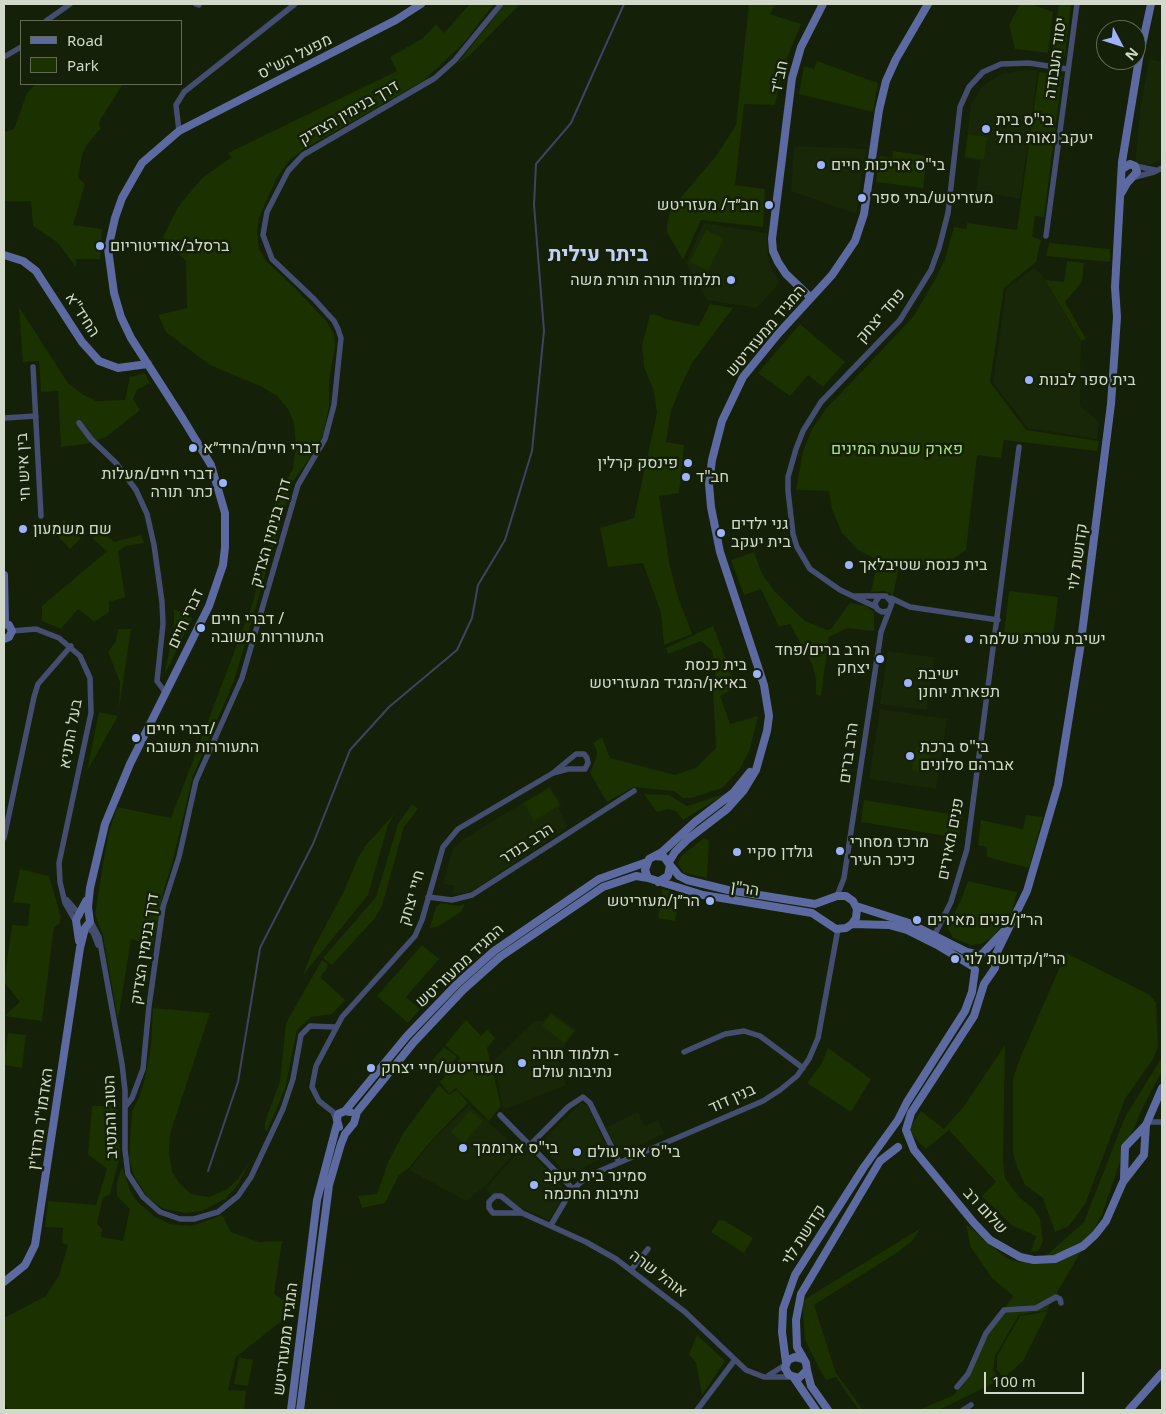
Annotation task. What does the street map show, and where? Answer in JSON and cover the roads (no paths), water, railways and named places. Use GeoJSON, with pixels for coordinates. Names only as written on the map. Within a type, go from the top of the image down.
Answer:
{"type":"FeatureCollection","features":[{"type":"Feature","properties":{"kind":"street"},"geometry":{"type":"LineString","coordinates":[[47,20],[70,4]]}},
{"type":"Feature","properties":{"kind":"street"},"geometry":{"type":"LineString","coordinates":[[180,131],[175,110],[184,92],[295,4]]}},
{"type":"Feature","properties":{"kind":"street","name":"מפעל הש\"ס"},"geometry":{"type":"LineString","coordinates":[[148,364],[131,338],[121,317],[113,285],[108,249],[114,218],[131,180],[151,154],[180,131],[396,20],[421,4]]}},
{"type":"Feature","properties":{"kind":"street","name":"דרך בנימין הצדיק"},"geometry":{"type":"LineString","coordinates":[[125,1107],[132,1098],[143,1069],[149,1006],[164,907],[179,858],[196,781],[242,678],[298,485],[326,439],[334,405],[340,338],[338,329],[334,320],[272,259],[263,236],[267,212],[281,183],[300,158],[435,78],[455,60],[501,4]]}},
{"type":"Feature","properties":{"kind":"street","name":"חב\"ד"},"geometry":{"type":"LineString","coordinates":[[810,298],[786,274],[778,262],[773,251],[772,239],[792,78],[801,47],[823,4]]}},
{"type":"Feature","properties":{"kind":"street","name":"המגיד ממעזריטש"},"geometry":{"type":"LineString","coordinates":[[670,864],[675,852],[688,839],[738,798],[753,776],[768,724],[768,701],[720,552],[712,516],[710,484],[716,441],[735,389],[761,354],[840,265],[860,229],[872,167],[879,110],[886,81],[896,59],[928,4]]}},
{"type":"Feature","properties":{"kind":"street","name":"יסוד העבודה"},"geometry":{"type":"LineString","coordinates":[[1046,236],[1077,4]]}},
{"type":"Feature","properties":{"kind":"street","name":"קדושת לוי"},"geometry":{"type":"LineString","coordinates":[[995,961],[1018,912],[1039,852],[1058,785],[1080,649],[1111,404],[1117,317],[1115,287],[1122,172],[1139,59],[1151,4]]}},
{"type":"Feature","properties":{"kind":"street"},"geometry":{"type":"LineString","coordinates":[[4,57],[20,48]]}},
{"type":"Feature","properties":{"kind":"street","name":"פחד יצחק"},"geometry":{"type":"LineString","coordinates":[[876,608],[840,590],[810,569],[797,548],[792,534],[788,477],[803,431],[830,391],[900,320],[928,276],[944,230],[958,114],[969,87],[983,72],[1001,64],[1029,63],[1068,69]]}},
{"type":"Feature","properties":{"kind":"street","name":"קדושת לוי"},"geometry":{"type":"LineString","coordinates":[[1121,199],[1124,187],[1138,172],[1126,142]]}},
{"type":"Feature","properties":{"kind":"street"},"geometry":{"type":"LineString","coordinates":[[1128,164],[1152,170],[1162,168],[1133,178],[1122,172],[1128,164]]}},
{"type":"Feature","properties":{"kind":"street","name":"החיד\"א"},"geometry":{"type":"LineString","coordinates":[[4,255],[22,261],[36,271],[82,342],[99,362],[118,368],[148,364]]}},
{"type":"Feature","properties":{"kind":"street","name":"דברי חיים"},"geometry":{"type":"LineString","coordinates":[[83,921],[97,852],[113,800],[165,692],[200,628],[223,565],[226,530],[222,497],[211,466],[148,364]]}},
{"type":"Feature","properties":{"kind":"street","name":"בין איש חי"},"geometry":{"type":"LineString","coordinates":[[33,367],[41,516]]}},
{"type":"Feature","properties":{"kind":"street","name":"בין איש חי"},"geometry":{"type":"LineString","coordinates":[[4,418],[36,416]]}},
{"type":"Feature","properties":{"kind":"street"},"geometry":{"type":"LineString","coordinates":[[79,423],[91,439],[116,463],[136,490],[147,514],[156,553],[162,602],[163,631],[157,681],[165,692]]}},
{"type":"Feature","properties":{"kind":"street","name":"פנים מאירים"},"geometry":{"type":"LineString","coordinates":[[934,934],[951,902],[967,848],[1019,447]]}},
{"type":"Feature","properties":{"kind":"street"},"geometry":{"type":"LineString","coordinates":[[4,575],[4,624],[9,626],[12,631],[9,637],[4,639]]}},
{"type":"Feature","properties":{"kind":"street","name":"פחד יצחק"},"geometry":{"type":"LineString","coordinates":[[853,596],[879,597]]}},
{"type":"Feature","properties":{"kind":"street"},"geometry":{"type":"LineString","coordinates":[[910,607],[882,612],[876,608],[879,597],[886,596],[910,607],[998,620]]}},
{"type":"Feature","properties":{"kind":"street"},"geometry":{"type":"LineString","coordinates":[[889,610],[892,603],[890,598]]}},
{"type":"Feature","properties":{"kind":"street","name":"הרב ברים"},"geometry":{"type":"LineString","coordinates":[[876,608],[881,632]]}},
{"type":"Feature","properties":{"kind":"street","name":"הרב ברים"},"geometry":{"type":"LineString","coordinates":[[833,898],[844,878],[881,632],[889,610]]}},
{"type":"Feature","properties":{"kind":"street","name":"בעל התניא"},"geometry":{"type":"LineString","coordinates":[[12,631],[36,629],[48,632],[71,646],[86,666],[90,678],[92,701],[59,863],[63,894],[83,921]]}},
{"type":"Feature","properties":{"kind":"street"},"geometry":{"type":"LineString","coordinates":[[4,838],[36,690],[46,675],[71,646]]}},
{"type":"Feature","properties":{"kind":"street","name":"המגיד ממעזריטש"},"geometry":{"type":"LineString","coordinates":[[344,1111],[407,1036],[457,984],[494,951],[599,880],[650,859],[662,852],[695,822],[733,793],[750,773],[762,750]]}},
{"type":"Feature","properties":{"kind":"street"},"geometry":{"type":"LineString","coordinates":[[578,754],[587,758],[588,763],[584,770],[575,769],[571,760],[578,754]]}},
{"type":"Feature","properties":{"kind":"street","name":"חיי יצחק"},"geometry":{"type":"LineString","coordinates":[[337,1122],[328,1108],[316,1097],[312,1083],[316,1066],[334,1027],[342,1016],[410,944],[420,928],[440,855],[453,834],[571,760]]}},
{"type":"Feature","properties":{"kind":"street","name":"חיי יצחק"},"geometry":{"type":"LineString","coordinates":[[552,773],[575,769]]}},
{"type":"Feature","properties":{"kind":"street","name":"הרב בנדר"},"geometry":{"type":"LineString","coordinates":[[428,897],[452,900],[472,895],[634,791]]}},
{"type":"Feature","properties":{"kind":"street"},"geometry":{"type":"LineString","coordinates":[[664,857],[670,864],[668,876],[658,882],[648,878],[645,870],[650,859],[664,857]]}},
{"type":"Feature","properties":{"kind":"street","name":"הר\"ן"},"geometry":{"type":"LineString","coordinates":[[670,864],[679,876],[705,886],[815,904],[833,898]]}},
{"type":"Feature","properties":{"kind":"street","name":"המגיד ממעזריטש"},"geometry":{"type":"LineString","coordinates":[[355,1120],[357,1112],[369,1095],[408,1048],[463,990],[500,958],[603,887],[636,876],[648,878]]}},
{"type":"Feature","properties":{"kind":"street","name":"הרב ברים"},"geometry":{"type":"LineString","coordinates":[[844,878],[848,897]]}},
{"type":"Feature","properties":{"kind":"street","name":"הר\"ן"},"geometry":{"type":"LineString","coordinates":[[658,882],[669,883],[702,895],[812,913],[826,922]]}},
{"type":"Feature","properties":{"kind":"street"},"geometry":{"type":"LineString","coordinates":[[907,1135],[907,1122],[911,1113],[974,1016],[984,984],[994,968],[995,961],[989,955],[967,952],[909,922],[856,906],[848,897],[833,898],[824,908],[826,922],[838,929],[852,924],[889,925],[907,930],[947,950],[984,976],[990,974]]}},
{"type":"Feature","properties":{"kind":"street"},"geometry":{"type":"LineString","coordinates":[[852,924],[857,916],[856,906]]}},
{"type":"Feature","properties":{"kind":"street","name":"קדושת לוי"},"geometry":{"type":"LineString","coordinates":[[981,955],[1005,931],[1018,912]]}},
{"type":"Feature","properties":{"kind":"street","name":"הטוב והמטיב"},"geometry":{"type":"LineString","coordinates":[[83,921],[94,935],[101,951],[122,1064],[125,1150],[128,1174],[143,1198],[160,1212],[180,1219],[208,1216],[228,1205],[249,1180],[288,1094],[301,1035],[310,1026],[334,1027]]}},
{"type":"Feature","properties":{"kind":"street","name":"האדמו\"ר מרוז'ין"},"geometry":{"type":"LineString","coordinates":[[4,1282],[25,1265],[35,1245],[83,921]]}},
{"type":"Feature","properties":{"kind":"street","name":"בנין דוד"},"geometry":{"type":"LineString","coordinates":[[551,1225],[574,1188],[588,1176],[763,1101],[789,1084],[804,1068],[814,1049],[821,1028],[838,929]]}},
{"type":"Feature","properties":{"kind":"street"},"geometry":{"type":"LineString","coordinates":[[974,969],[975,959],[981,955]]}},
{"type":"Feature","properties":{"kind":"street","name":"קדושת לוי"},"geometry":{"type":"LineString","coordinates":[[786,1364],[782,1319],[789,1286],[800,1265],[891,1131],[907,1102],[965,1011],[972,992],[974,969]]}},
{"type":"Feature","properties":{"kind":"street"},"geometry":{"type":"LineString","coordinates":[[684,1052],[725,1034],[744,1031],[760,1036],[804,1068]]}},
{"type":"Feature","properties":{"kind":"street"},"geometry":{"type":"LineString","coordinates":[[1147,1123],[1144,1155],[1139,1160],[1132,1160],[1125,1154],[1126,1144],[1147,1123],[1162,1088]]}},
{"type":"Feature","properties":{"kind":"street"},"geometry":{"type":"LineString","coordinates":[[530,1145],[568,1107],[582,1097],[590,1103],[619,1162]]}},
{"type":"Feature","properties":{"kind":"street"},"geometry":{"type":"LineString","coordinates":[[328,1108],[344,1111],[353,1114],[355,1120],[351,1128],[344,1129],[337,1122],[344,1111]]}},
{"type":"Feature","properties":{"kind":"street"},"geometry":{"type":"LineString","coordinates":[[500,1116],[574,1188]]}},
{"type":"Feature","properties":{"kind":"street","name":"המגיד ממעזריטש"},"geometry":{"type":"LineString","coordinates":[[291,1410],[317,1200],[337,1122]]}},
{"type":"Feature","properties":{"kind":"street"},"geometry":{"type":"LineString","coordinates":[[1147,1123],[1162,1122]]}},
{"type":"Feature","properties":{"kind":"street","name":"המגיד ממעזריטש"},"geometry":{"type":"LineString","coordinates":[[300,1410],[326,1202],[341,1144],[351,1128]]}},
{"type":"Feature","properties":{"kind":"street"},"geometry":{"type":"LineString","coordinates":[[891,1131],[900,1128],[907,1135]]}},
{"type":"Feature","properties":{"kind":"street","name":"שלום רב"},"geometry":{"type":"LineString","coordinates":[[891,1131],[890,1143],[900,1146],[921,1158]]}},
{"type":"Feature","properties":{"kind":"street","name":"קדושת לוי"},"geometry":{"type":"LineString","coordinates":[[803,1359],[797,1347],[796,1331],[797,1310],[801,1294],[866,1182],[885,1155],[900,1146],[907,1135]]}},
{"type":"Feature","properties":{"kind":"street","name":"שלום רב"},"geometry":{"type":"LineString","coordinates":[[907,1135],[921,1158],[990,1240],[1009,1252],[1034,1260],[1062,1257],[1090,1241],[1106,1220],[1123,1182],[1139,1160]]}},
{"type":"Feature","properties":{"kind":"street"},"geometry":{"type":"LineString","coordinates":[[1132,1140],[1139,1140],[1145,1148]]}},
{"type":"Feature","properties":{"kind":"street","name":"שלום רב"},"geometry":{"type":"LineString","coordinates":[[1123,1182],[1125,1154]]}},
{"type":"Feature","properties":{"kind":"street","name":"אוהל שרה"},"geometry":{"type":"LineString","coordinates":[[522,1213],[501,1196],[495,1196],[488,1202],[489,1208],[496,1214],[514,1211],[551,1225],[586,1242],[631,1270],[685,1312],[734,1361],[752,1373],[764,1377],[792,1378]]}},
{"type":"Feature","properties":{"kind":"street"},"geometry":{"type":"LineString","coordinates":[[631,1270],[648,1248]]}},
{"type":"Feature","properties":{"kind":"street"},"geometry":{"type":"LineString","coordinates":[[957,1387],[968,1374],[986,1333],[1004,1310],[1036,1308],[1056,1297],[1060,1300],[1060,1303]]}},
{"type":"Feature","properties":{"kind":"street"},"geometry":{"type":"LineString","coordinates":[[764,1377],[774,1374],[792,1357],[803,1359],[807,1365],[812,1386],[828,1410]]}},
{"type":"Feature","properties":{"kind":"street"},"geometry":{"type":"LineString","coordinates":[[697,1410],[734,1361]]}},
{"type":"Feature","properties":{"kind":"street"},"geometry":{"type":"LineString","coordinates":[[786,1364],[787,1373],[816,1410]]}},
{"type":"Feature","properties":{"kind":"street"},"geometry":{"type":"LineString","coordinates":[[792,1378],[802,1377],[807,1370]]}},
{"type":"Feature","properties":{"kind":"street"},"geometry":{"type":"LineString","coordinates":[[1129,1410],[1162,1373]]}},
{"type":"Feature","properties":{"kind":"street"},"geometry":{"type":"LineString","coordinates":[[963,1410],[971,1405]]}},
{"type":"Feature","properties":{"kind":"waterway"},"geometry":{"type":"LineString","coordinates":[[208,1171],[238,1082],[260,948],[313,844],[350,750],[389,707],[457,650],[472,618],[478,585],[505,540],[532,451],[544,331],[534,205],[536,164],[571,123],[624,4]]}},
{"type":"Feature","properties":{"kind":"place","name":"בי\"ס בית יעקב נאות רחל"},"geometry":{"type":"Point","coordinates":[986,129]}},
{"type":"Feature","properties":{"kind":"place","name":"בי\"ס אריכות חיים"},"geometry":{"type":"Point","coordinates":[821,165]}},
{"type":"Feature","properties":{"kind":"place","name":"מעזריטש/בתי ספר"},"geometry":{"type":"Point","coordinates":[862,198]}},
{"type":"Feature","properties":{"kind":"place","name":"חב״ד/ מעזריטש"},"geometry":{"type":"Point","coordinates":[769,205]}},
{"type":"Feature","properties":{"kind":"place","name":"ברסלב/אודיטוריום"},"geometry":{"type":"Point","coordinates":[100,246]}},
{"type":"Feature","properties":{"kind":"place","name":"תלמוד תורה תורת משה"},"geometry":{"type":"Point","coordinates":[731,280]}},
{"type":"Feature","properties":{"kind":"place","name":"בית ספר לבנות"},"geometry":{"type":"Point","coordinates":[1029,380]}},
{"type":"Feature","properties":{"kind":"place","name":"דברי חיים/החיד״א"},"geometry":{"type":"Point","coordinates":[193,448]}},
{"type":"Feature","properties":{"kind":"place","name":"פינסק קרלין"},"geometry":{"type":"Point","coordinates":[688,463]}},
{"type":"Feature","properties":{"kind":"place","name":"חב\"ד"},"geometry":{"type":"Point","coordinates":[686,477]}},
{"type":"Feature","properties":{"kind":"place","name":"דברי חיים/מעלות כתר תורה"},"geometry":{"type":"Point","coordinates":[223,483]}},
{"type":"Feature","properties":{"kind":"place","name":"שם משמעון"},"geometry":{"type":"Point","coordinates":[23,529]}},
{"type":"Feature","properties":{"kind":"place","name":"גני ילדים בית יעקב"},"geometry":{"type":"Point","coordinates":[721,533]}},
{"type":"Feature","properties":{"kind":"place","name":"בית כנסת שטיבלאך"},"geometry":{"type":"Point","coordinates":[849,565]}},
{"type":"Feature","properties":{"kind":"place","name":"דברי חיים / התעוררות תשובה"},"geometry":{"type":"Point","coordinates":[201,628]}},
{"type":"Feature","properties":{"kind":"place","name":"ישיבת עטרת שלמה"},"geometry":{"type":"Point","coordinates":[969,639]}},
{"type":"Feature","properties":{"kind":"place","name":"הרב ברים/פחד יצחק"},"geometry":{"type":"Point","coordinates":[880,659]}},
{"type":"Feature","properties":{"kind":"place","name":"בית כנסת באיאן/המגיד ממעזריטש"},"geometry":{"type":"Point","coordinates":[757,674]}},
{"type":"Feature","properties":{"kind":"place","name":"ישיבת תפארת יוחנן"},"geometry":{"type":"Point","coordinates":[908,683]}},
{"type":"Feature","properties":{"kind":"place","name":"דברי חיים/ התעוררות תשובה"},"geometry":{"type":"Point","coordinates":[136,738]}},
{"type":"Feature","properties":{"kind":"place","name":"בי\"ס ברכת אברהם סלונים"},"geometry":{"type":"Point","coordinates":[910,756]}},
{"type":"Feature","properties":{"kind":"place","name":"מרכז מסחרי כיכר העיר"},"geometry":{"type":"Point","coordinates":[840,851]}},
{"type":"Feature","properties":{"kind":"place","name":"גולדן סקיי"},"geometry":{"type":"Point","coordinates":[737,852]}},
{"type":"Feature","properties":{"kind":"place","name":"הר״ן/מעזריטש"},"geometry":{"type":"Point","coordinates":[710,901]}},
{"type":"Feature","properties":{"kind":"place","name":"הר״ן/פנים מאירים"},"geometry":{"type":"Point","coordinates":[917,920]}},
{"type":"Feature","properties":{"kind":"place","name":"הר״ן/קדושת לוי"},"geometry":{"type":"Point","coordinates":[955,959]}},
{"type":"Feature","properties":{"kind":"place","name":"תלמוד תורה - נתיבות עולם"},"geometry":{"type":"Point","coordinates":[522,1063]}},
{"type":"Feature","properties":{"kind":"place","name":"מעזריטש/חיי יצחק"},"geometry":{"type":"Point","coordinates":[371,1068]}},
{"type":"Feature","properties":{"kind":"place","name":"בי\"ס ארוממך"},"geometry":{"type":"Point","coordinates":[463,1148]}},
{"type":"Feature","properties":{"kind":"place","name":"בי\"ס אור עולם"},"geometry":{"type":"Point","coordinates":[577,1152]}},
{"type":"Feature","properties":{"kind":"place","name":"סמינר בית יעקב נתיבות החכמה"},"geometry":{"type":"Point","coordinates":[534,1185]}},
{"type":"Feature","properties":{"kind":"district","name":"ביתר עילית"},"geometry":{"type":"Point","coordinates":[598,255]}},
{"type":"Feature","properties":{"kind":"park label","name":"פארק שבעת המינים"},"geometry":{"type":"Point","coordinates":[897,449]}}]}
